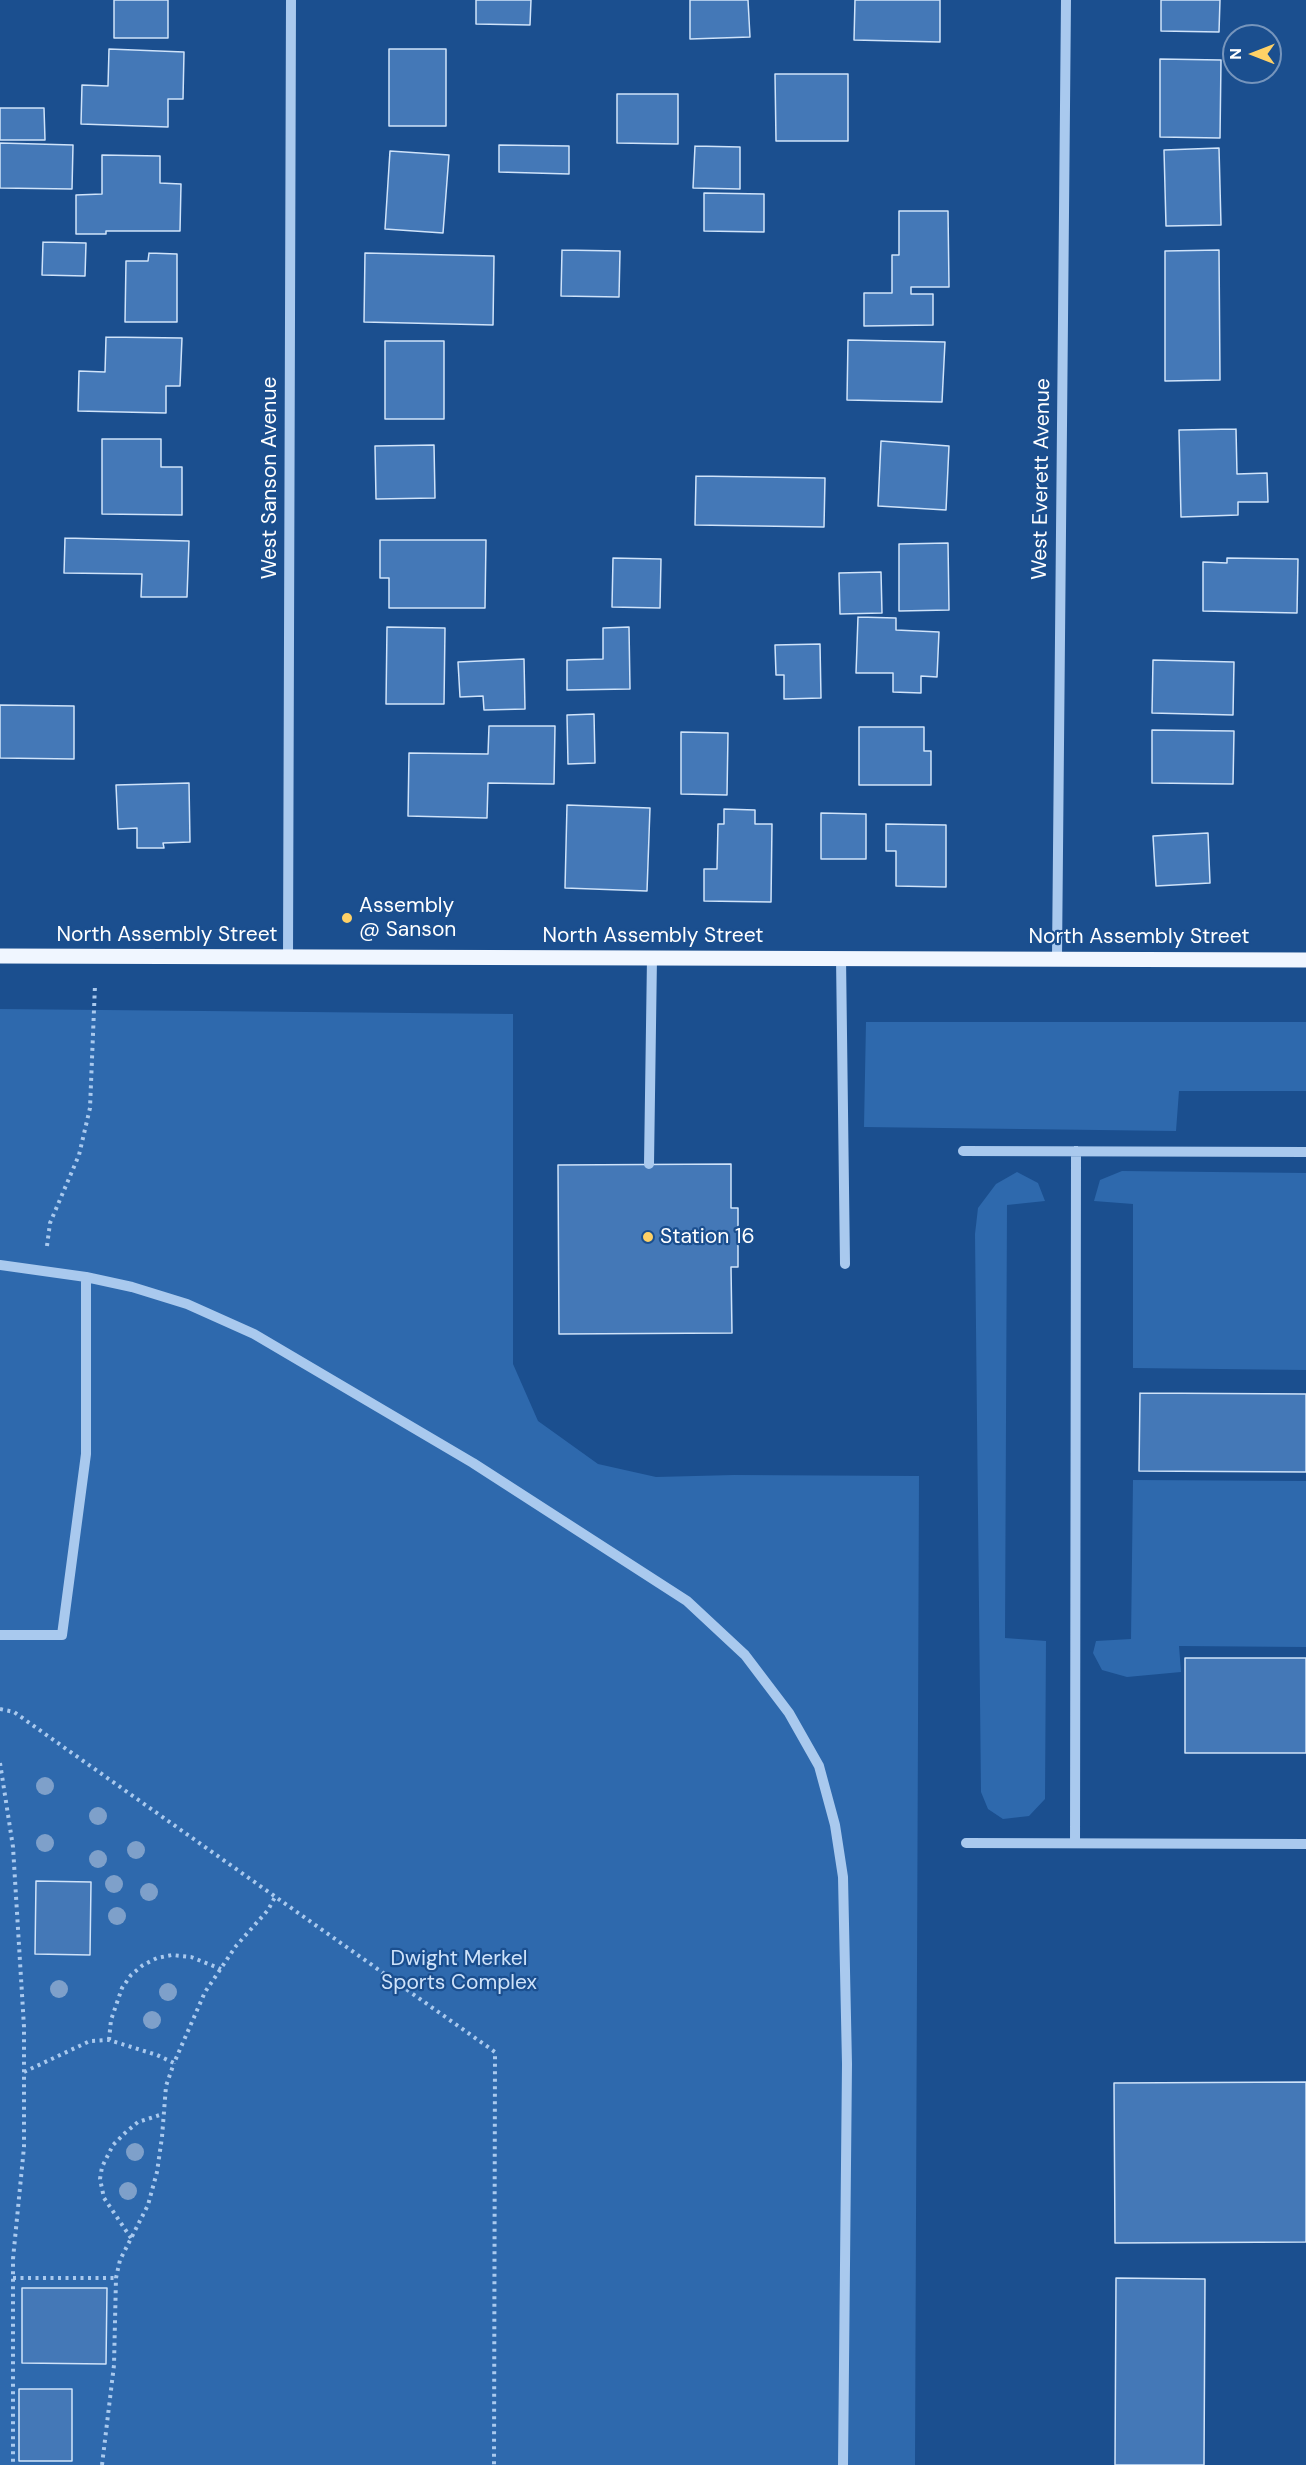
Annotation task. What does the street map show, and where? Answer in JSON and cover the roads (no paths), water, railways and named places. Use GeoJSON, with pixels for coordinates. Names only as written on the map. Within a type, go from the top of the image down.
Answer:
{"type":"FeatureCollection","features":[{"type":"Feature","properties":{"kind":"main road","name":"North Assembly Street"},"geometry":{"type":"LineString","coordinates":[[0,956],[1058,957],[1306,960]]}},
{"type":"Feature","properties":{"kind":"street","name":"West Sanson Avenue"},"geometry":{"type":"LineString","coordinates":[[288,956],[291,0]]}},
{"type":"Feature","properties":{"kind":"street","name":"West Everett Avenue"},"geometry":{"type":"LineString","coordinates":[[1058,957],[1066,0]]}},
{"type":"Feature","properties":{"kind":"street"},"geometry":{"type":"LineString","coordinates":[[649,1164],[651,957]]}},
{"type":"Feature","properties":{"kind":"street"},"geometry":{"type":"LineString","coordinates":[[841,957],[845,1264]]}},
{"type":"Feature","properties":{"kind":"street"},"geometry":{"type":"LineString","coordinates":[[963,1151],[1306,1152]]}},
{"type":"Feature","properties":{"kind":"street"},"geometry":{"type":"LineString","coordinates":[[1075,1843],[1076,1151]]}},
{"type":"Feature","properties":{"kind":"street"},"geometry":{"type":"LineString","coordinates":[[0,1265],[86,1277],[132,1287],[187,1304],[254,1334],[473,1463],[687,1601],[745,1655],[789,1713],[819,1766],[835,1825],[843,1877],[847,2064],[843,2465]]}},
{"type":"Feature","properties":{"kind":"street"},"geometry":{"type":"LineString","coordinates":[[0,1635],[62,1635],[86,1454],[86,1277]]}},
{"type":"Feature","properties":{"kind":"street"},"geometry":{"type":"LineString","coordinates":[[966,1843],[1306,1844]]}},
{"type":"Feature","properties":{"kind":"place","name":"Assembly @ Sanson"},"geometry":{"type":"Point","coordinates":[347,918]}},
{"type":"Feature","properties":{"kind":"place","name":"Station 16"},"geometry":{"type":"Point","coordinates":[648,1237]}},
{"type":"Feature","properties":{"kind":"park label","name":"Dwight Merkel Sports Complex"},"geometry":{"type":"Point","coordinates":[459,1971]}}]}
